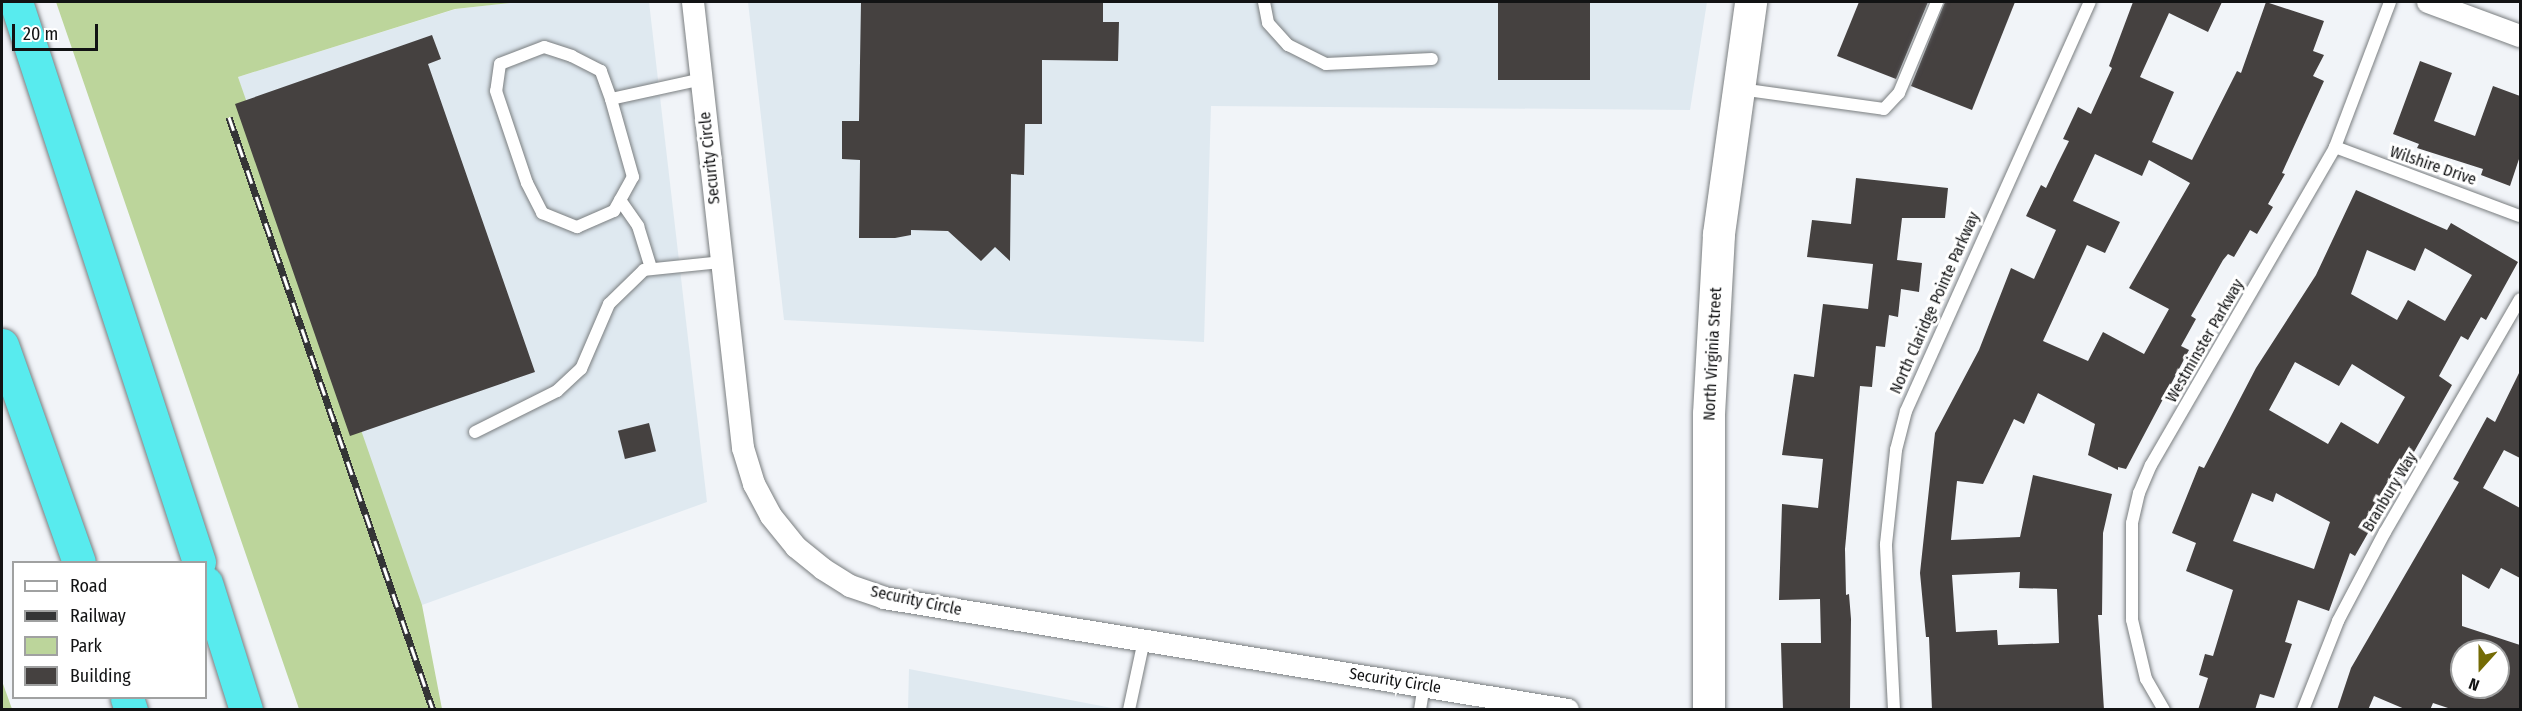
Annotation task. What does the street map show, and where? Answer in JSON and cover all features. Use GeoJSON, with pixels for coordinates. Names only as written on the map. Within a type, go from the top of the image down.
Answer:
{"type":"FeatureCollection","features":[{"type":"Feature","properties":{"kind":"highway"},"geometry":{"type":"LineString","coordinates":[[16,2],[199,561]]}},
{"type":"Feature","properties":{"kind":"highway"},"geometry":{"type":"LineString","coordinates":[[2,345],[79,561]]}},
{"type":"Feature","properties":{"kind":"highway"},"geometry":{"type":"LineString","coordinates":[[207,586],[246,710]]}},
{"type":"Feature","properties":{"kind":"main road","name":"North Virginia Street"},"geometry":{"type":"LineString","coordinates":[[1709,710],[1709,414],[1719,234],[1751,2]]}},
{"type":"Feature","properties":{"kind":"street","name":"Security Circle"},"geometry":{"type":"LineString","coordinates":[[693,2],[743,448],[754,484],[771,516],[796,547],[850,586],[884,598],[1568,710]]}},
{"type":"Feature","properties":{"kind":"street"},"geometry":{"type":"LineString","coordinates":[[2428,2],[2520,36]]}},
{"type":"Feature","properties":{"kind":"lane"},"geometry":{"type":"LineString","coordinates":[[1264,2],[1268,22],[1288,45],[1326,64],[1432,59]]}},
{"type":"Feature","properties":{"kind":"lane"},"geometry":{"type":"LineString","coordinates":[[1739,89],[1884,109],[1899,93],[1937,2]]}},
{"type":"Feature","properties":{"kind":"lane","name":"North Claridge Pointe Parkway"},"geometry":{"type":"LineString","coordinates":[[1894,710],[1886,544],[1894,460],[1906,411],[2090,2]]}},
{"type":"Feature","properties":{"kind":"lane","name":"Westminster Parkway"},"geometry":{"type":"LineString","coordinates":[[2164,710],[2146,679],[2132,620],[2132,523],[2139,493],[2151,465],[2335,147],[2390,2]]}},
{"type":"Feature","properties":{"kind":"lane"},"geometry":{"type":"LineString","coordinates":[[544,47],[572,56],[601,71],[611,99],[633,177],[614,211],[577,227],[542,213],[527,183],[496,91],[500,64],[544,47]]}},
{"type":"Feature","properties":{"kind":"lane"},"geometry":{"type":"LineString","coordinates":[[611,99],[702,79]]}},
{"type":"Feature","properties":{"kind":"lane","name":"Wilshire Drive"},"geometry":{"type":"LineString","coordinates":[[2335,147],[2520,216]]}},
{"type":"Feature","properties":{"kind":"lane"},"geometry":{"type":"LineString","coordinates":[[620,201],[638,226],[651,268]]}},
{"type":"Feature","properties":{"kind":"lane"},"geometry":{"type":"LineString","coordinates":[[476,432],[558,391],[581,369],[609,304],[644,270],[722,262]]}},
{"type":"Feature","properties":{"kind":"lane","name":"Branbury Way"},"geometry":{"type":"LineString","coordinates":[[2303,710],[2338,621],[2385,532],[2520,299]]}},
{"type":"Feature","properties":{"kind":"lane"},"geometry":{"type":"LineString","coordinates":[[1129,710],[1144,640]]}},
{"type":"Feature","properties":{"kind":"lane"},"geometry":{"type":"LineString","coordinates":[[1420,710],[1424,686]]}},
{"type":"Feature","properties":{"kind":"shaded area"},"geometry":{"type":"Polygon","coordinates":[[[519,2],[649,2],[707,502],[422,605],[346,431],[238,77],[456,9],[519,2]]]}},
{"type":"Feature","properties":{"kind":"shaded area"},"geometry":{"type":"Polygon","coordinates":[[[748,2],[1707,2],[1690,110],[1211,106],[1204,342],[784,320],[748,2]]]}},
{"type":"Feature","properties":{"kind":"shaded area"},"geometry":{"type":"Polygon","coordinates":[[[909,669],[1117,709],[908,709],[909,669]]]}},
{"type":"Feature","properties":{"kind":"green space"},"geometry":{"type":"Polygon","coordinates":[[[56,2],[519,2],[455,9],[238,77],[422,605],[442,709],[299,709],[56,2]]]}},
{"type":"Feature","properties":{"kind":"green space"},"geometry":{"type":"Polygon","coordinates":[[[2,681],[12,709],[2,709],[2,681]]]}},
{"type":"Feature","properties":{"kind":"building"},"geometry":{"type":"Polygon","coordinates":[[[861,2],[1103,2],[1103,22],[1119,22],[1118,61],[1042,60],[1042,124],[1025,124],[1024,175],[1011,174],[1010,261],[995,247],[981,261],[948,231],[911,230],[911,235],[895,238],[859,238],[860,160],[842,159],[842,121],[859,121],[861,2]]]}},
{"type":"Feature","properties":{"kind":"building"},"geometry":{"type":"Polygon","coordinates":[[[1498,2],[1590,2],[1590,80],[1498,80],[1498,2]]]}},
{"type":"Feature","properties":{"kind":"building"},"geometry":{"type":"Polygon","coordinates":[[[1859,2],[1928,2],[1896,79],[1837,56],[1859,2]]]}},
{"type":"Feature","properties":{"kind":"building"},"geometry":{"type":"Polygon","coordinates":[[[1945,2],[2015,2],[1972,110],[1911,86],[1945,2]]]}},
{"type":"Feature","properties":{"kind":"building"},"geometry":{"type":"Polygon","coordinates":[[[2133,2],[2222,2],[2208,32],[2169,13],[2140,77],[2174,92],[2152,142],[2192,160],[2237,71],[2241,73],[2266,2],[2324,21],[2313,51],[2324,55],[2313,76],[2324,81],[2282,173],[2285,174],[2268,204],[2273,207],[2257,234],[2250,230],[2234,257],[2228,254],[2223,260],[2191,316],[2196,319],[2181,346],[2189,350],[2126,469],[2118,467],[2118,470],[2088,455],[2095,424],[2038,393],[2024,424],[2014,419],[1983,484],[1957,481],[1951,540],[2020,537],[2033,475],[2112,494],[2103,533],[2102,615],[2098,615],[2104,710],[1932,710],[1929,637],[1926,637],[1920,573],[1935,433],[1979,350],[2011,268],[2034,279],[2056,230],[2026,216],[2041,185],[2046,188],[2069,141],[2063,139],[2078,107],[2091,114],[2112,68],[2109,66],[2133,2]],[[2095,154],[2073,201],[2120,222],[2105,253],[2087,245],[2043,341],[2088,361],[2103,332],[2144,354],[2169,309],[2129,288],[2190,183],[2149,160],[2142,176],[2095,154]],[[2020,572],[1952,575],[1956,632],[1997,630],[1998,645],[2059,643],[2057,589],[2019,588],[2020,572]]]}},
{"type":"Feature","properties":{"kind":"building"},"geometry":{"type":"Polygon","coordinates":[[[432,35],[441,59],[428,64],[535,372],[350,436],[235,104],[432,35]]]}},
{"type":"Feature","properties":{"kind":"building"},"geometry":{"type":"Polygon","coordinates":[[[2420,61],[2452,73],[2434,121],[2475,136],[2493,86],[2520,96],[2520,156],[2510,186],[2481,175],[2483,169],[2417,148],[2419,144],[2393,134],[2420,61]]]}},
{"type":"Feature","properties":{"kind":"building"},"geometry":{"type":"Polygon","coordinates":[[[1856,178],[1948,188],[1945,218],[1902,218],[1897,260],[1922,263],[1919,292],[1901,289],[1898,317],[1889,315],[1885,347],[1876,346],[1872,387],[1860,386],[1845,549],[1846,595],[1849,594],[1851,619],[1850,710],[1783,710],[1781,643],[1821,643],[1820,599],[1779,600],[1782,504],[1818,508],[1823,459],[1782,455],[1794,374],[1814,377],[1823,304],[1868,309],[1873,264],[1807,257],[1812,220],[1851,224],[1856,178]]]}},
{"type":"Feature","properties":{"kind":"building"},"geometry":{"type":"Polygon","coordinates":[[[2356,190],[2447,230],[2451,223],[2518,262],[2486,320],[2481,317],[2468,340],[2461,336],[2439,376],[2452,385],[2355,556],[2350,553],[2329,611],[2298,600],[2285,642],[2292,644],[2274,698],[2260,694],[2255,710],[2198,710],[2208,678],[2199,675],[2205,654],[2213,656],[2233,590],[2186,571],[2196,543],[2172,533],[2199,466],[2204,468],[2256,368],[2316,275],[2356,190]],[[2425,248],[2415,271],[2367,250],[2351,294],[2397,320],[2408,300],[2445,321],[2472,275],[2425,248]],[[2295,362],[2269,410],[2328,444],[2341,422],[2378,444],[2405,397],[2352,364],[2339,386],[2295,362]],[[2252,493],[2233,541],[2314,569],[2330,522],[2276,493],[2273,502],[2252,493]]]}},
{"type":"Feature","properties":{"kind":"building"},"geometry":{"type":"Polygon","coordinates":[[[2520,371],[2520,458],[2504,450],[2483,488],[2520,508],[2520,578],[2501,568],[2489,589],[2462,574],[2462,626],[2502,639],[2450,639],[2450,699],[2510,699],[2510,642],[2520,645],[2520,710],[2454,710],[2433,703],[2430,710],[2407,710],[2374,696],[2368,710],[2337,710],[2351,668],[2459,482],[2453,479],[2487,417],[2495,422],[2520,371]]]}},
{"type":"Feature","properties":{"kind":"building"},"geometry":{"type":"Polygon","coordinates":[[[649,423],[656,451],[625,459],[618,431],[649,423]]]}},
{"type":"Feature","properties":{"kind":"railway"},"geometry":{"type":"LineString","coordinates":[[229,117],[433,710]]}}]}
